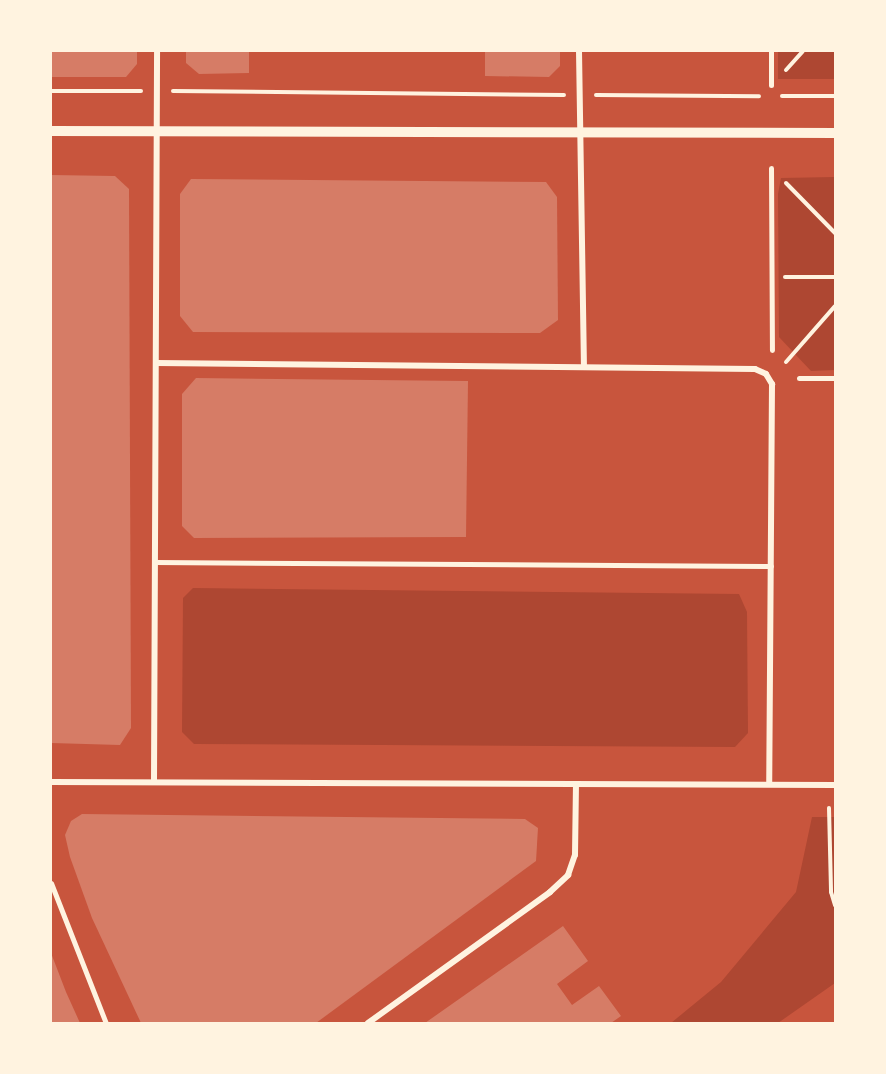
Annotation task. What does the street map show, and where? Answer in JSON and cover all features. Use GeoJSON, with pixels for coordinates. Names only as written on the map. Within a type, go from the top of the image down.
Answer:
{"type":"FeatureCollection","features":[{"type":"Feature","properties":{"kind":"street"},"geometry":{"type":"LineString","coordinates":[[154,782],[157,51]]}},
{"type":"Feature","properties":{"kind":"street"},"geometry":{"type":"LineString","coordinates":[[579,51],[583,132],[584,366]]}},
{"type":"Feature","properties":{"kind":"street"},"geometry":{"type":"LineString","coordinates":[[771,51],[771,85]]}},
{"type":"Feature","properties":{"kind":"street"},"geometry":{"type":"LineString","coordinates":[[51,130],[835,133]]}},
{"type":"Feature","properties":{"kind":"street"},"geometry":{"type":"LineString","coordinates":[[771,168],[772,350]]}},
{"type":"Feature","properties":{"kind":"street"},"geometry":{"type":"LineString","coordinates":[[156,363],[755,369],[766,374],[771,384],[769,784]]}},
{"type":"Feature","properties":{"kind":"street"},"geometry":{"type":"LineString","coordinates":[[799,378],[835,378]]}},
{"type":"Feature","properties":{"kind":"street"},"geometry":{"type":"LineString","coordinates":[[155,562],[771,566]]}},
{"type":"Feature","properties":{"kind":"street"},"geometry":{"type":"LineString","coordinates":[[51,782],[835,785]]}},
{"type":"Feature","properties":{"kind":"street"},"geometry":{"type":"LineString","coordinates":[[368,1023],[550,892],[568,875],[575,855],[576,784]]}},
{"type":"Feature","properties":{"kind":"street"},"geometry":{"type":"LineString","coordinates":[[51,883],[106,1023]]}},
{"type":"Feature","properties":{"kind":"path"},"geometry":{"type":"LineString","coordinates":[[51,91],[146,91]]}},
{"type":"Feature","properties":{"kind":"path"},"geometry":{"type":"LineString","coordinates":[[169,91],[572,95]]}},
{"type":"Feature","properties":{"kind":"path"},"geometry":{"type":"LineString","coordinates":[[596,95],[835,96]]}},
{"type":"Feature","properties":{"kind":"path"},"geometry":{"type":"LineString","coordinates":[[771,168],[835,233]]}},
{"type":"Feature","properties":{"kind":"path"},"geometry":{"type":"LineString","coordinates":[[772,277],[835,277]]}},
{"type":"Feature","properties":{"kind":"path"},"geometry":{"type":"LineString","coordinates":[[786,362],[835,306]]}},
{"type":"Feature","properties":{"kind":"path"},"geometry":{"type":"LineString","coordinates":[[828,808],[831,892],[835,905]]}},
{"type":"Feature","properties":{"kind":"shaded area"},"geometry":{"type":"Polygon","coordinates":[[[778,51],[835,51],[835,79],[778,79],[778,51]]]}},
{"type":"Feature","properties":{"kind":"shaded area"},"geometry":{"type":"Polygon","coordinates":[[[835,177],[835,370],[811,371],[779,337],[778,194],[781,178],[835,177]]]}},
{"type":"Feature","properties":{"kind":"shaded area"},"geometry":{"type":"Polygon","coordinates":[[[193,588],[739,594],[747,612],[748,733],[735,747],[194,744],[182,732],[183,598],[193,588]]]}},
{"type":"Feature","properties":{"kind":"shaded area"},"geometry":{"type":"Polygon","coordinates":[[[812,817],[835,817],[835,983],[778,1023],[671,1023],[721,982],[796,892],[812,817]]]}},
{"type":"Feature","properties":{"kind":"building"},"geometry":{"type":"Polygon","coordinates":[[[51,51],[137,51],[137,64],[126,77],[51,77],[51,51]]]}},
{"type":"Feature","properties":{"kind":"building"},"geometry":{"type":"Polygon","coordinates":[[[186,51],[249,51],[249,73],[199,74],[186,63],[186,51]]]}},
{"type":"Feature","properties":{"kind":"building"},"geometry":{"type":"Polygon","coordinates":[[[485,51],[560,51],[560,66],[549,77],[485,76],[485,51]]]}},
{"type":"Feature","properties":{"kind":"building"},"geometry":{"type":"Polygon","coordinates":[[[51,175],[115,176],[129,189],[131,728],[120,745],[51,743],[51,175]]]}},
{"type":"Feature","properties":{"kind":"building"},"geometry":{"type":"Polygon","coordinates":[[[191,179],[546,182],[557,197],[558,320],[540,333],[193,332],[180,316],[180,194],[191,179]]]}},
{"type":"Feature","properties":{"kind":"building"},"geometry":{"type":"Polygon","coordinates":[[[196,378],[468,381],[466,537],[194,538],[182,526],[182,394],[196,378]]]}},
{"type":"Feature","properties":{"kind":"building"},"geometry":{"type":"Polygon","coordinates":[[[82,814],[525,819],[538,828],[536,861],[316,1023],[141,1023],[92,918],[70,857],[65,835],[71,821],[82,814]]]}},
{"type":"Feature","properties":{"kind":"building"},"geometry":{"type":"Polygon","coordinates":[[[563,926],[588,961],[557,984],[572,1005],[599,986],[621,1016],[611,1023],[425,1023],[563,926]]]}},
{"type":"Feature","properties":{"kind":"building"},"geometry":{"type":"Polygon","coordinates":[[[51,953],[66,992],[80,1023],[51,1023],[51,953]]]}}]}
